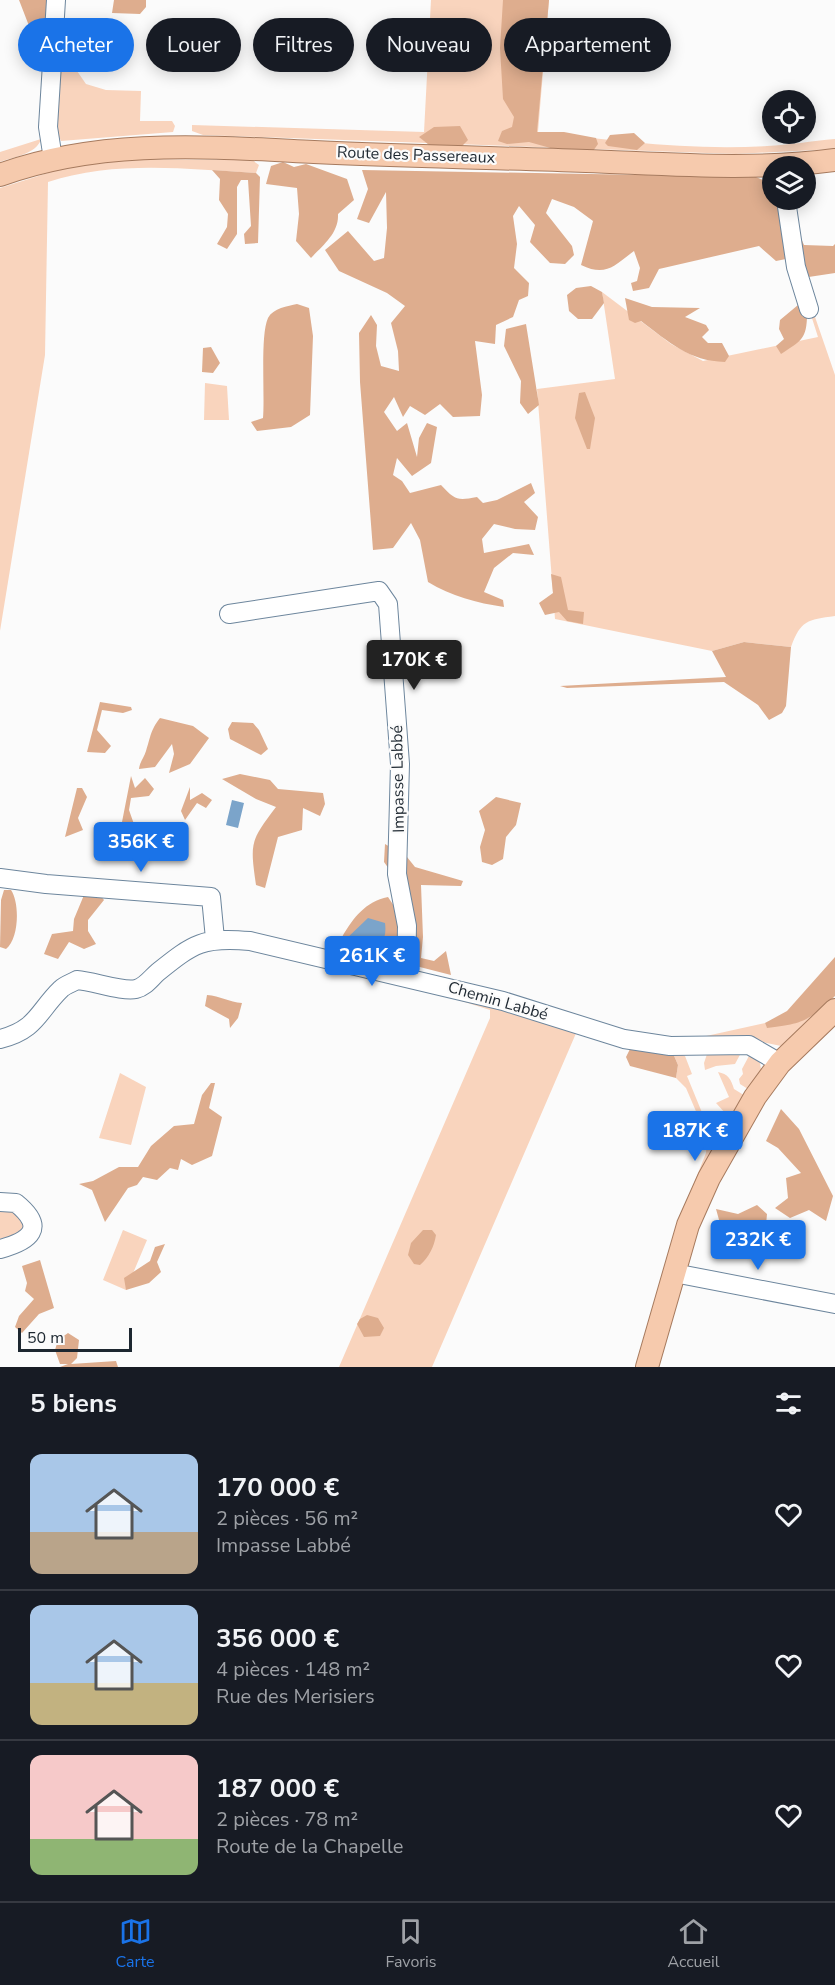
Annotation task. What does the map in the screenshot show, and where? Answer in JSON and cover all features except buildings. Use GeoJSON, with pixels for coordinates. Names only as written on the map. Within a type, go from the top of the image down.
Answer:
{"type":"FeatureCollection","features":[{"type":"Feature","properties":{"kind":"main road","name":"Route des Passereaux"},"geometry":{"type":"LineString","coordinates":[[0,175],[53,159],[100,151],[172,147],[669,165],[762,166]]}},
{"type":"Feature","properties":{"kind":"main road","name":"Route des Passereaux"},"geometry":{"type":"LineString","coordinates":[[816,162],[835,160]]}},
{"type":"Feature","properties":{"kind":"main road"},"geometry":{"type":"LineString","coordinates":[[647,1367],[688,1225],[709,1178],[750,1106],[780,1063],[835,1010]]}},
{"type":"Feature","properties":{"kind":"street"},"geometry":{"type":"LineString","coordinates":[[53,159],[48,127],[56,0]]}},
{"type":"Feature","properties":{"kind":"street"},"geometry":{"type":"LineString","coordinates":[[787,210],[796,267],[809,309]]}},
{"type":"Feature","properties":{"kind":"street","name":"Impasse Labbé"},"geometry":{"type":"LineString","coordinates":[[229,614],[379,591],[385,597],[388,604],[399,753],[400,814],[397,874],[407,926],[406,976]]}},
{"type":"Feature","properties":{"kind":"street"},"geometry":{"type":"LineString","coordinates":[[0,878],[46,884],[211,897],[215,939]]}},
{"type":"Feature","properties":{"kind":"street","name":"Chemin Labbé"},"geometry":{"type":"LineString","coordinates":[[0,1039],[12,1036],[28,1026],[41,1015],[61,989],[77,980],[133,990],[142,987],[179,955],[200,943],[215,939],[250,940],[503,1001],[624,1039],[670,1046],[749,1045],[780,1063]]}},
{"type":"Feature","properties":{"kind":"street"},"geometry":{"type":"LineString","coordinates":[[0,1202],[16,1203],[29,1216],[32,1228],[29,1237],[22,1243],[0,1249]]}},
{"type":"Feature","properties":{"kind":"street"},"geometry":{"type":"LineString","coordinates":[[674,1273],[835,1304]]}},
{"type":"Feature","properties":{"kind":"shaded area"},"geometry":{"type":"Polygon","coordinates":[[[19,0],[47,0],[46,18],[26,18],[19,0]]]}},
{"type":"Feature","properties":{"kind":"shaded area"},"geometry":{"type":"Polygon","coordinates":[[[114,0],[146,0],[146,7],[140,14],[112,13],[114,0]]]}},
{"type":"Feature","properties":{"kind":"shaded area"},"geometry":{"type":"Polygon","coordinates":[[[431,0],[549,0],[548,18],[504,18],[504,72],[543,72],[538,132],[652,144],[709,147],[816,144],[816,141],[835,139],[835,149],[735,154],[203,135],[192,131],[192,125],[424,132],[427,72],[492,72],[492,18],[430,18],[431,0]]]}},
{"type":"Feature","properties":{"kind":"shaded area"},"geometry":{"type":"Polygon","coordinates":[[[503,0],[549,0],[547,18],[504,18],[504,72],[542,72],[537,132],[564,132],[596,138],[598,144],[593,151],[554,149],[529,142],[507,144],[498,141],[502,131],[512,127],[514,117],[503,99],[500,48],[503,0]]]}},
{"type":"Feature","properties":{"kind":"shaded area"},"geometry":{"type":"Polygon","coordinates":[[[59,72],[78,72],[86,84],[106,90],[141,91],[140,121],[172,121],[175,126],[173,132],[61,141],[55,128],[59,72]]]}},
{"type":"Feature","properties":{"kind":"shaded area"},"geometry":{"type":"Polygon","coordinates":[[[460,126],[468,140],[462,146],[429,145],[419,137],[434,127],[460,126]]]}},
{"type":"Feature","properties":{"kind":"shaded area"},"geometry":{"type":"Polygon","coordinates":[[[634,133],[645,143],[637,150],[608,146],[605,143],[610,135],[634,133]]]}},
{"type":"Feature","properties":{"kind":"shaded area"},"geometry":{"type":"Polygon","coordinates":[[[41,139],[30,152],[0,162],[0,152],[41,139]]]}},
{"type":"Feature","properties":{"kind":"shaded area"},"geometry":{"type":"Polygon","coordinates":[[[133,159],[252,160],[259,165],[256,173],[178,168],[125,168],[73,175],[48,182],[45,355],[0,631],[0,188],[64,168],[133,159]]]}},
{"type":"Feature","properties":{"kind":"shaded area"},"geometry":{"type":"Polygon","coordinates":[[[283,162],[294,167],[306,164],[347,179],[354,200],[338,214],[333,233],[311,258],[296,241],[299,214],[297,188],[266,184],[271,166],[283,162]]]}},
{"type":"Feature","properties":{"kind":"shaded area"},"geometry":{"type":"Polygon","coordinates":[[[212,170],[256,173],[260,177],[258,243],[245,244],[244,234],[251,226],[248,180],[241,180],[237,187],[237,234],[227,249],[217,244],[227,227],[228,214],[219,200],[220,179],[212,170]]]}},
{"type":"Feature","properties":{"kind":"shaded area"},"geometry":{"type":"Polygon","coordinates":[[[362,170],[756,177],[762,180],[762,210],[779,210],[786,259],[776,261],[759,246],[659,269],[649,288],[633,291],[631,283],[637,281],[640,268],[634,251],[615,265],[603,270],[581,265],[593,221],[574,207],[552,199],[546,213],[572,246],[574,255],[565,264],[550,263],[530,242],[535,225],[519,206],[513,216],[517,244],[514,268],[529,283],[528,296],[519,300],[513,317],[496,325],[495,344],[475,341],[482,395],[480,416],[453,417],[440,404],[425,415],[410,406],[403,417],[394,397],[384,412],[397,431],[407,423],[417,457],[419,438],[427,423],[437,427],[431,463],[412,476],[397,458],[393,475],[402,481],[410,493],[441,485],[457,498],[477,497],[483,503],[497,500],[531,483],[535,493],[524,502],[538,517],[535,530],[515,529],[494,524],[482,539],[484,553],[529,544],[534,555],[513,553],[494,568],[484,592],[503,600],[504,607],[464,598],[428,582],[420,540],[411,523],[393,548],[373,550],[360,382],[359,333],[371,315],[377,325],[376,346],[381,366],[399,371],[398,351],[391,323],[405,306],[387,293],[339,271],[325,250],[348,231],[374,261],[384,258],[387,228],[386,192],[369,223],[357,219],[368,189],[362,170]]]}},
{"type":"Feature","properties":{"kind":"shaded area"},"geometry":{"type":"Polygon","coordinates":[[[793,220],[804,245],[833,246],[835,244],[835,273],[802,278],[793,220]]]}},
{"type":"Feature","properties":{"kind":"shaded area"},"geometry":{"type":"Polygon","coordinates":[[[591,286],[602,292],[604,303],[592,319],[578,319],[569,311],[567,295],[576,288],[591,286]]]}},
{"type":"Feature","properties":{"kind":"shaded area"},"geometry":{"type":"Polygon","coordinates":[[[602,292],[671,344],[703,361],[818,337],[811,315],[814,314],[835,375],[835,616],[806,623],[798,631],[791,647],[744,642],[712,651],[555,619],[537,389],[615,379],[602,292]]]}},
{"type":"Feature","properties":{"kind":"shaded area"},"geometry":{"type":"Polygon","coordinates":[[[625,298],[652,307],[700,308],[685,317],[706,325],[709,330],[702,337],[708,343],[722,343],[729,356],[725,362],[712,361],[680,349],[641,321],[635,323],[629,320],[625,298]]]}},
{"type":"Feature","properties":{"kind":"shaded area"},"geometry":{"type":"Polygon","coordinates":[[[297,304],[309,308],[313,336],[310,415],[291,427],[257,431],[251,422],[263,418],[263,351],[268,318],[277,310],[297,304]]]}},
{"type":"Feature","properties":{"kind":"shaded area"},"geometry":{"type":"Polygon","coordinates":[[[798,305],[807,314],[806,329],[798,342],[781,354],[776,346],[784,339],[779,329],[780,320],[798,305]]]}},
{"type":"Feature","properties":{"kind":"shaded area"},"geometry":{"type":"Polygon","coordinates":[[[526,324],[539,405],[528,414],[520,403],[521,381],[504,346],[506,329],[526,324]]]}},
{"type":"Feature","properties":{"kind":"shaded area"},"geometry":{"type":"Polygon","coordinates":[[[211,347],[220,363],[213,373],[202,372],[203,348],[211,347]]]}},
{"type":"Feature","properties":{"kind":"shaded area"},"geometry":{"type":"Polygon","coordinates":[[[205,383],[227,386],[229,420],[204,420],[205,383]]]}},
{"type":"Feature","properties":{"kind":"shaded area"},"geometry":{"type":"Polygon","coordinates":[[[585,392],[595,418],[590,449],[587,449],[575,418],[579,393],[585,392]]]}},
{"type":"Feature","properties":{"kind":"shaded area"},"geometry":{"type":"Polygon","coordinates":[[[551,574],[561,577],[568,610],[584,612],[583,624],[567,621],[559,612],[545,615],[539,603],[553,593],[551,574]]]}},
{"type":"Feature","properties":{"kind":"shaded area"},"geometry":{"type":"Polygon","coordinates":[[[744,642],[791,647],[786,706],[782,713],[769,720],[758,705],[724,682],[567,688],[560,686],[726,677],[712,651],[744,642]]]}},
{"type":"Feature","properties":{"kind":"shaded area"},"geometry":{"type":"Polygon","coordinates":[[[100,702],[131,707],[132,710],[123,713],[102,710],[97,730],[111,746],[105,753],[87,752],[100,702]]]}},
{"type":"Feature","properties":{"kind":"shaded area"},"geometry":{"type":"Polygon","coordinates":[[[160,718],[193,726],[209,738],[190,764],[169,773],[174,754],[172,744],[155,767],[139,769],[152,730],[160,718]]]}},
{"type":"Feature","properties":{"kind":"shaded area"},"geometry":{"type":"Polygon","coordinates":[[[232,722],[253,723],[268,749],[261,755],[230,739],[228,729],[232,722]]]}},
{"type":"Feature","properties":{"kind":"shaded area"},"geometry":{"type":"Polygon","coordinates":[[[240,774],[270,780],[278,789],[323,793],[325,804],[320,816],[303,808],[302,830],[278,837],[265,888],[256,885],[253,860],[254,843],[261,828],[276,807],[256,799],[222,779],[240,774]]]}},
{"type":"Feature","properties":{"kind":"shaded area"},"geometry":{"type":"Polygon","coordinates":[[[131,776],[135,788],[145,778],[154,789],[149,796],[131,798],[129,810],[135,827],[127,829],[122,822],[131,776]]]}},
{"type":"Feature","properties":{"kind":"shaded area"},"geometry":{"type":"Polygon","coordinates":[[[190,787],[190,800],[202,793],[212,800],[206,808],[197,803],[185,820],[181,811],[190,787]]]}},
{"type":"Feature","properties":{"kind":"shaded area"},"geometry":{"type":"Polygon","coordinates":[[[77,788],[82,788],[87,797],[78,818],[83,830],[65,837],[77,788]]]}},
{"type":"Feature","properties":{"kind":"shaded area"},"geometry":{"type":"Polygon","coordinates":[[[496,797],[521,803],[516,825],[506,837],[503,859],[492,865],[482,862],[480,847],[485,830],[479,811],[496,797]]]}},
{"type":"Feature","properties":{"kind":"shaded area"},"geometry":{"type":"Polygon","coordinates":[[[385,844],[407,857],[415,867],[463,881],[461,886],[421,885],[423,937],[421,958],[434,961],[446,951],[451,975],[412,965],[399,951],[390,948],[381,940],[363,954],[345,951],[342,937],[356,917],[367,907],[388,897],[398,912],[404,890],[384,862],[385,844]]]}},
{"type":"Feature","properties":{"kind":"shaded area"},"geometry":{"type":"Polygon","coordinates":[[[4,890],[11,890],[17,912],[14,937],[6,949],[0,947],[1,900],[4,890]]]}},
{"type":"Feature","properties":{"kind":"shaded area"},"geometry":{"type":"Polygon","coordinates":[[[99,894],[104,900],[88,920],[88,931],[96,944],[84,949],[69,942],[58,959],[44,954],[52,934],[73,931],[74,919],[84,895],[99,894]]]}},
{"type":"Feature","properties":{"kind":"shaded area"},"geometry":{"type":"Polygon","coordinates":[[[835,957],[835,996],[804,1020],[767,1028],[765,1023],[787,1011],[835,957]]]}},
{"type":"Feature","properties":{"kind":"shaded area"},"geometry":{"type":"Polygon","coordinates":[[[379,975],[577,1031],[432,1367],[339,1367],[490,1018],[490,1010],[379,975]]]}},
{"type":"Feature","properties":{"kind":"shaded area"},"geometry":{"type":"Polygon","coordinates":[[[207,995],[242,1003],[238,1018],[230,1028],[229,1019],[205,1006],[207,995]]]}},
{"type":"Feature","properties":{"kind":"shaded area"},"geometry":{"type":"Polygon","coordinates":[[[835,996],[794,1038],[781,1046],[753,1040],[688,1040],[765,1023],[767,1027],[817,1013],[835,996]]]}},
{"type":"Feature","properties":{"kind":"shaded area"},"geometry":{"type":"Polygon","coordinates":[[[631,1047],[672,1051],[678,1065],[676,1078],[630,1066],[626,1057],[631,1047]]]}},
{"type":"Feature","properties":{"kind":"shaded area"},"geometry":{"type":"Polygon","coordinates":[[[672,1051],[685,1056],[692,1074],[687,1076],[703,1115],[708,1113],[717,1136],[717,1145],[677,1226],[706,1153],[707,1137],[686,1088],[676,1078],[678,1065],[672,1051]]]}},
{"type":"Feature","properties":{"kind":"shaded area"},"geometry":{"type":"Polygon","coordinates":[[[742,1051],[735,1064],[705,1070],[704,1063],[707,1054],[742,1051]]]}},
{"type":"Feature","properties":{"kind":"shaded area"},"geometry":{"type":"Polygon","coordinates":[[[750,1054],[760,1063],[762,1075],[751,1091],[740,1084],[739,1079],[750,1054]]]}},
{"type":"Feature","properties":{"kind":"shaded area"},"geometry":{"type":"Polygon","coordinates":[[[718,1072],[727,1076],[734,1089],[747,1097],[738,1111],[726,1114],[716,1103],[729,1097],[718,1072]]]}},
{"type":"Feature","properties":{"kind":"shaded area"},"geometry":{"type":"Polygon","coordinates":[[[120,1073],[146,1087],[131,1145],[99,1138],[120,1073]]]}},
{"type":"Feature","properties":{"kind":"shaded area"},"geometry":{"type":"Polygon","coordinates":[[[211,1083],[215,1083],[209,1108],[222,1117],[212,1156],[192,1165],[181,1159],[178,1170],[170,1168],[157,1180],[143,1177],[137,1185],[128,1188],[105,1222],[92,1190],[79,1184],[93,1181],[119,1167],[138,1167],[151,1146],[174,1126],[194,1124],[202,1095],[211,1083]]]}},
{"type":"Feature","properties":{"kind":"shaded area"},"geometry":{"type":"Polygon","coordinates":[[[781,1109],[799,1129],[833,1196],[826,1221],[809,1210],[790,1218],[775,1208],[788,1198],[786,1178],[801,1173],[778,1148],[766,1141],[781,1109]]]}},
{"type":"Feature","properties":{"kind":"shaded area"},"geometry":{"type":"Polygon","coordinates":[[[757,1205],[767,1214],[766,1225],[752,1233],[729,1238],[721,1227],[716,1209],[738,1214],[757,1205]]]}},
{"type":"Feature","properties":{"kind":"shaded area"},"geometry":{"type":"Polygon","coordinates":[[[11,1208],[24,1223],[23,1227],[15,1235],[0,1239],[0,1209],[11,1208]]]}},
{"type":"Feature","properties":{"kind":"shaded area"},"geometry":{"type":"Polygon","coordinates":[[[123,1230],[147,1240],[126,1290],[103,1280],[123,1230]]]}},
{"type":"Feature","properties":{"kind":"shaded area"},"geometry":{"type":"Polygon","coordinates":[[[423,1230],[432,1230],[436,1235],[435,1239],[426,1259],[420,1265],[414,1264],[408,1255],[411,1243],[423,1230]]]}},
{"type":"Feature","properties":{"kind":"shaded area"},"geometry":{"type":"Polygon","coordinates":[[[165,1244],[157,1262],[161,1272],[149,1283],[126,1290],[124,1278],[150,1261],[155,1247],[165,1244]]]}},
{"type":"Feature","properties":{"kind":"shaded area"},"geometry":{"type":"Polygon","coordinates":[[[40,1260],[54,1308],[39,1314],[22,1333],[15,1327],[19,1316],[34,1299],[25,1291],[27,1283],[22,1266],[40,1260]]]}},
{"type":"Feature","properties":{"kind":"shaded area"},"geometry":{"type":"Polygon","coordinates":[[[367,1315],[378,1318],[384,1328],[380,1336],[364,1337],[357,1324],[367,1315]]]}},
{"type":"Feature","properties":{"kind":"shaded area"},"geometry":{"type":"Polygon","coordinates":[[[68,1333],[79,1340],[77,1358],[71,1364],[116,1361],[118,1367],[60,1367],[68,1364],[60,1364],[55,1350],[58,1340],[68,1333]]]}},
{"type":"Feature","properties":{"kind":"water"},"geometry":{"type":"Polygon","coordinates":[[[232,800],[244,803],[238,828],[226,825],[232,800]]]}},
{"type":"Feature","properties":{"kind":"water"},"geometry":{"type":"Polygon","coordinates":[[[368,918],[385,923],[383,941],[370,954],[331,942],[344,941],[368,918]]]}}]}
